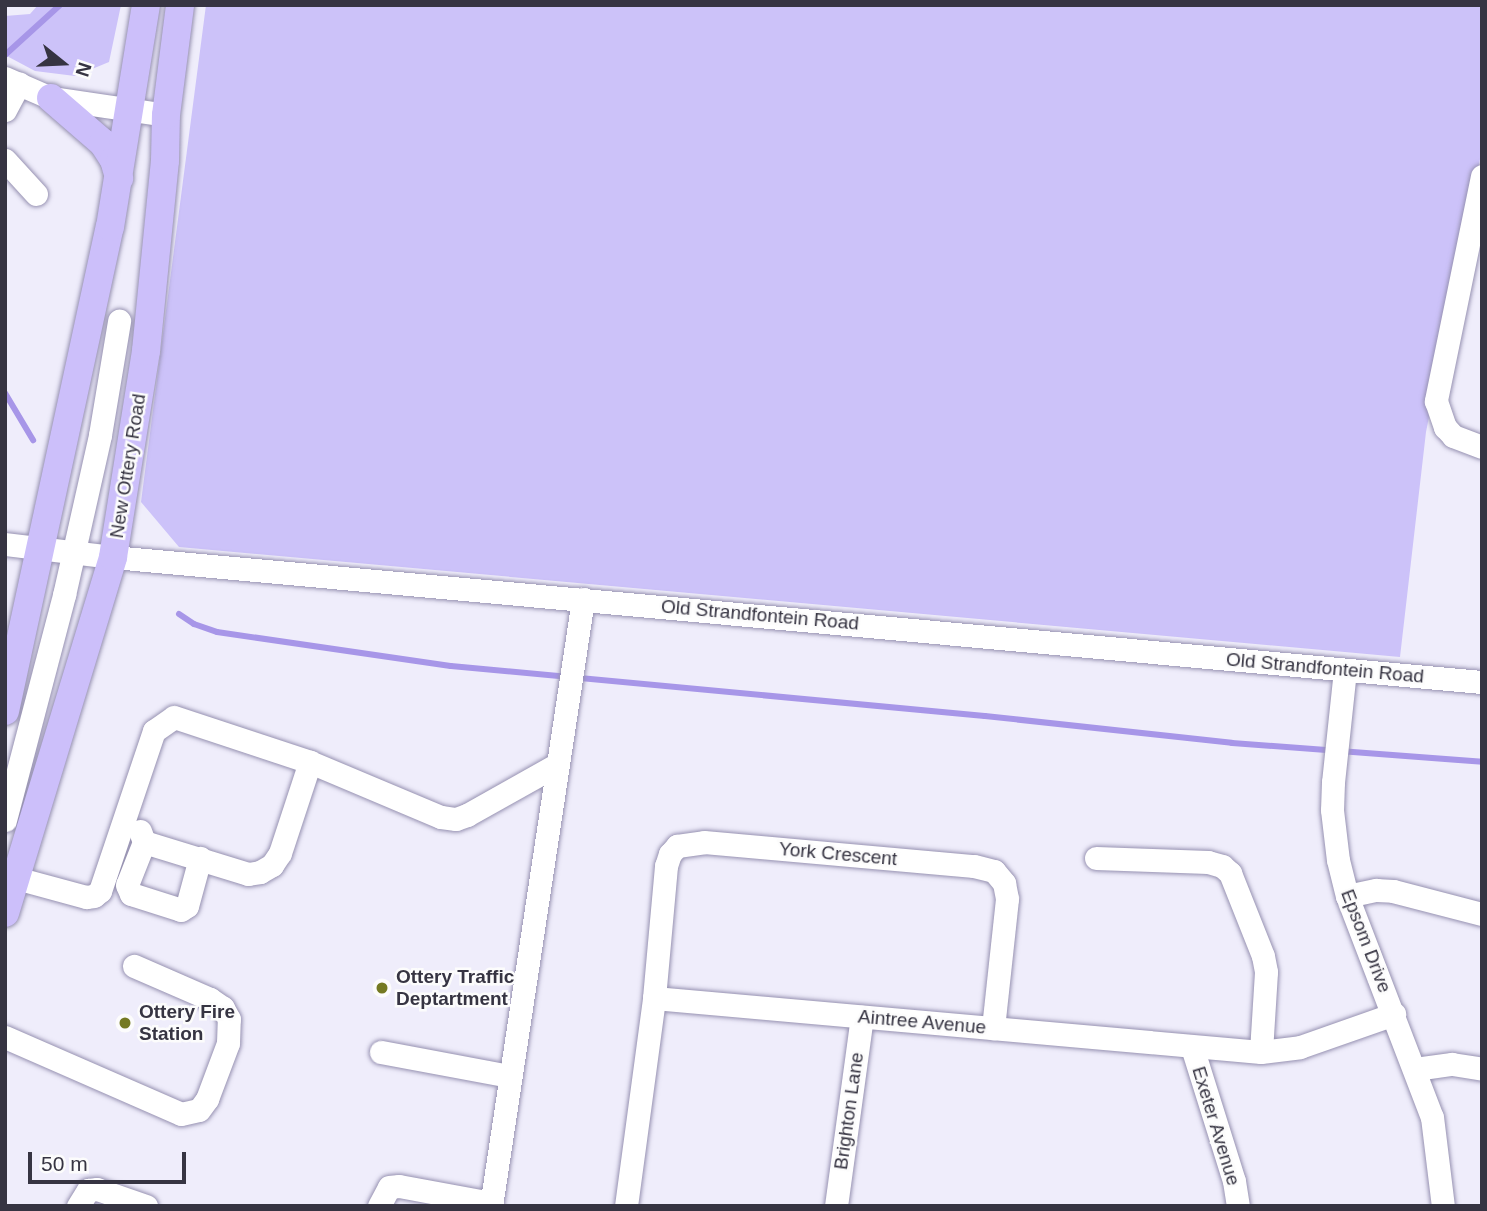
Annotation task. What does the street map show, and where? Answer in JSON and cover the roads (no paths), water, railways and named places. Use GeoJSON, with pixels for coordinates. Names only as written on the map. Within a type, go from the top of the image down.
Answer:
{"type":"FeatureCollection","features":[{"type":"Feature","properties":{"kind":"main road"},"geometry":{"type":"LineString","coordinates":[[5,711],[119,178],[146,5]]}},
{"type":"Feature","properties":{"kind":"main road","name":"New Ottery Road"},"geometry":{"type":"LineString","coordinates":[[5,913],[113,557],[145,363],[165,162],[166,115],[180,5]]}},
{"type":"Feature","properties":{"kind":"main road"},"geometry":{"type":"LineString","coordinates":[[51,98],[103,143],[114,160],[119,178]]}},
{"type":"Feature","properties":{"kind":"street"},"geometry":{"type":"LineString","coordinates":[[5,110],[12,81],[51,98],[166,115]]}},
{"type":"Feature","properties":{"kind":"street"},"geometry":{"type":"LineString","coordinates":[[5,160],[36,194]]}},
{"type":"Feature","properties":{"kind":"street"},"geometry":{"type":"LineString","coordinates":[[1482,176],[1476,231],[1436,401],[1445,428],[1453,436],[1482,447]]}},
{"type":"Feature","properties":{"kind":"street"},"geometry":{"type":"LineString","coordinates":[[5,820],[74,552],[100,435],[119,321]]}},
{"type":"Feature","properties":{"kind":"street","name":"Old Strandfontein Road"},"geometry":{"type":"LineString","coordinates":[[5,544],[113,557],[1482,682]]}},
{"type":"Feature","properties":{"kind":"street"},"geometry":{"type":"LineString","coordinates":[[379,1206],[388,1187],[491,1204],[583,599]]}},
{"type":"Feature","properties":{"kind":"street","name":"Epsom Drive"},"geometry":{"type":"LineString","coordinates":[[1345,670],[1334,782],[1334,832],[1347,896],[1415,1069],[1434,1128],[1443,1206]]}},
{"type":"Feature","properties":{"kind":"street"},"geometry":{"type":"LineString","coordinates":[[16,878],[94,896],[100,891],[154,731],[174,717],[187,719],[310,762],[441,817],[456,819],[558,764]]}},
{"type":"Feature","properties":{"kind":"street"},"geometry":{"type":"LineString","coordinates":[[144,842],[248,874],[272,865],[280,853],[310,762]]}},
{"type":"Feature","properties":{"kind":"street"},"geometry":{"type":"LineString","coordinates":[[122,824],[138,829],[144,842],[127,890],[177,909],[187,906],[200,858]]}},
{"type":"Feature","properties":{"kind":"street","name":"York Crescent"},"geometry":{"type":"LineString","coordinates":[[654,998],[654,975],[670,854],[677,846],[687,842],[704,842],[974,866],[994,871],[1004,883],[1007,899],[993,1028]]}},
{"type":"Feature","properties":{"kind":"street"},"geometry":{"type":"LineString","coordinates":[[1096,858],[1208,862],[1230,873],[1263,956],[1266,972],[1261,1052]]}},
{"type":"Feature","properties":{"kind":"street"},"geometry":{"type":"LineString","coordinates":[[1347,896],[1376,890],[1393,891],[1482,914]]}},
{"type":"Feature","properties":{"kind":"street"},"geometry":{"type":"LineString","coordinates":[[5,1037],[181,1114],[199,1110],[228,1043],[229,1019],[223,1008],[210,999],[134,966]]}},
{"type":"Feature","properties":{"kind":"street"},"geometry":{"type":"LineString","coordinates":[[626,1206],[654,998]]}},
{"type":"Feature","properties":{"kind":"street","name":"Aintree Avenue"},"geometry":{"type":"LineString","coordinates":[[654,998],[1261,1052],[1300,1047],[1394,1014]]}},
{"type":"Feature","properties":{"kind":"street","name":"Brighton Lane"},"geometry":{"type":"LineString","coordinates":[[836,1206],[862,1017]]}},
{"type":"Feature","properties":{"kind":"street","name":"Exeter Avenue"},"geometry":{"type":"LineString","coordinates":[[1192,1047],[1234,1181],[1238,1206]]}},
{"type":"Feature","properties":{"kind":"street"},"geometry":{"type":"LineString","coordinates":[[381,1052],[509,1076]]}},
{"type":"Feature","properties":{"kind":"street"},"geometry":{"type":"LineString","coordinates":[[1415,1069],[1452,1064],[1482,1069]]}},
{"type":"Feature","properties":{"kind":"street"},"geometry":{"type":"LineString","coordinates":[[78,1206],[88,1190],[97,1189],[146,1206]]}},
{"type":"Feature","properties":{"kind":"waterway"},"geometry":{"type":"LineString","coordinates":[[5,55],[60,5]]}},
{"type":"Feature","properties":{"kind":"waterway"},"geometry":{"type":"LineString","coordinates":[[5,393],[33,440]]}},
{"type":"Feature","properties":{"kind":"waterway"},"geometry":{"type":"LineString","coordinates":[[179,614],[194,624],[217,632],[451,666],[985,716],[1232,743],[1482,762]]}},
{"type":"Feature","properties":{"kind":"place","name":"Ottery Traffic Deptartment"},"geometry":{"type":"Point","coordinates":[382,988]}},
{"type":"Feature","properties":{"kind":"place","name":"Ottery Fire Station"},"geometry":{"type":"Point","coordinates":[125,1023]}}]}
